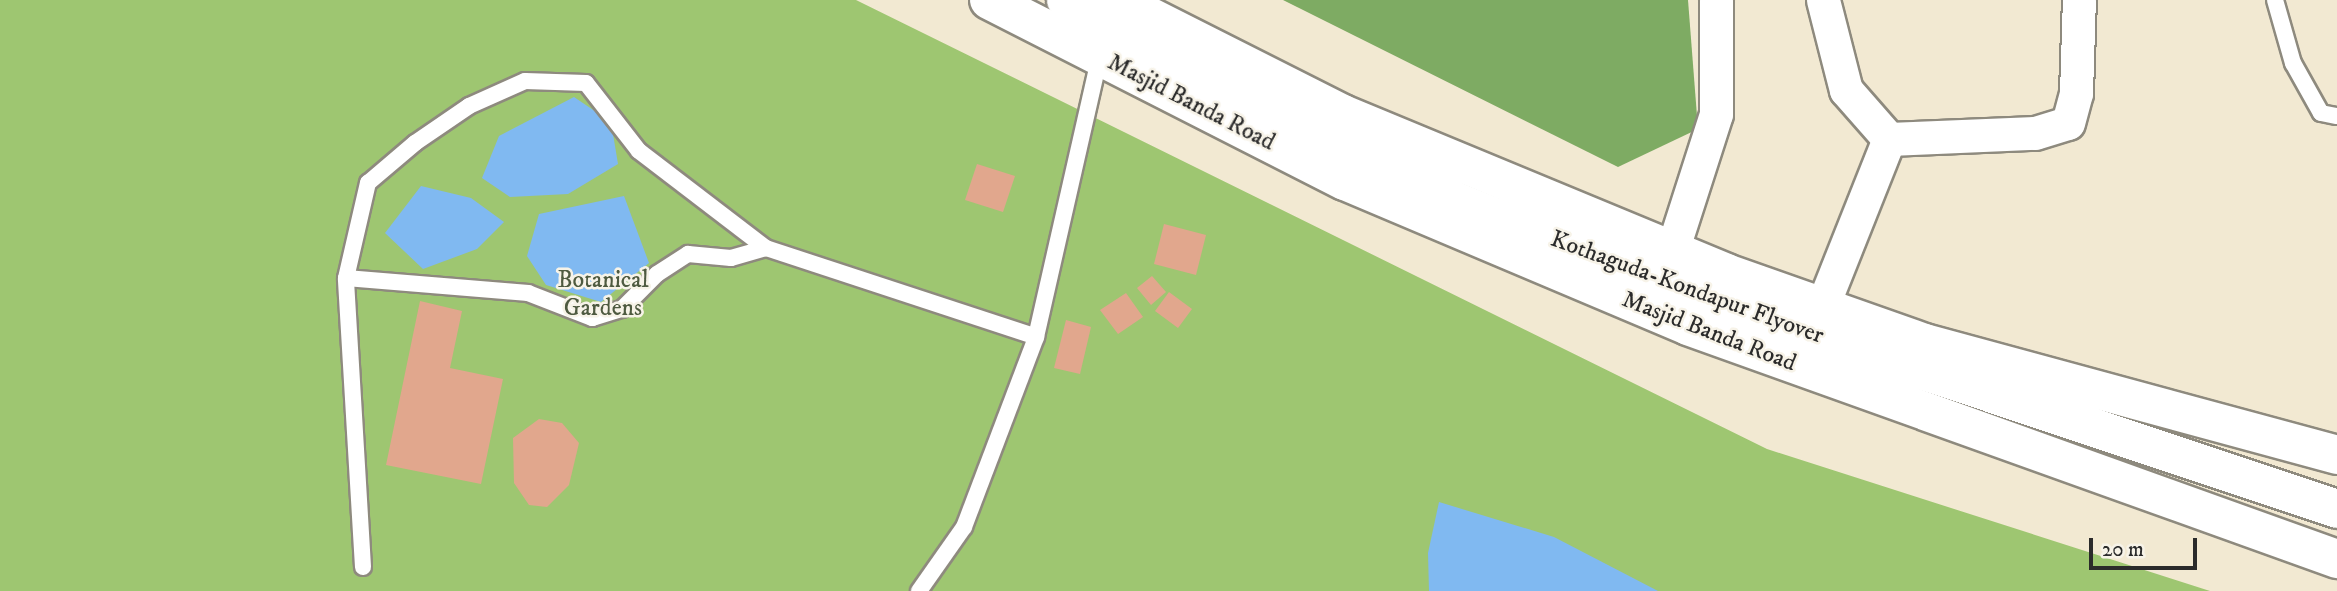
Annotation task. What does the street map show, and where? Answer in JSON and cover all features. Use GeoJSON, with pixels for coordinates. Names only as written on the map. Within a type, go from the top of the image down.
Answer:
{"type":"FeatureCollection","features":[{"type":"Feature","properties":{"kind":"main road","name":"Masjid Banda Road"},"geometry":{"type":"LineString","coordinates":[[989,0],[1345,181],[1688,326],[2337,559]]}},
{"type":"Feature","properties":{"kind":"main road","name":"Kothaguda-Kondapur Flyover"},"geometry":{"type":"LineString","coordinates":[[1066,0],[1460,203],[1643,278],[2337,509]]}},
{"type":"Feature","properties":{"kind":"main road"},"geometry":{"type":"LineString","coordinates":[[1117,0],[1343,114],[1672,251],[1822,307],[1925,343],[2337,455]]}},
{"type":"Feature","properties":{"kind":"street"},"geometry":{"type":"LineString","coordinates":[[1672,251],[1716,114],[1716,0]]}},
{"type":"Feature","properties":{"kind":"street"},"geometry":{"type":"LineString","coordinates":[[1823,0],[1846,90],[1889,139]]}},
{"type":"Feature","properties":{"kind":"street"},"geometry":{"type":"LineString","coordinates":[[1889,139],[2035,133],[2068,123],[2076,93],[2079,0]]}},
{"type":"Feature","properties":{"kind":"street"},"geometry":{"type":"LineString","coordinates":[[1822,307],[1889,139]]}},
{"type":"Feature","properties":{"kind":"lane"},"geometry":{"type":"LineString","coordinates":[[2275,0],[2292,63],[2321,113],[2337,116]]}},
{"type":"Feature","properties":{"kind":"lane"},"geometry":{"type":"LineString","coordinates":[[919,591],[964,527],[1036,337],[1100,56]]}},
{"type":"Feature","properties":{"kind":"lane"},"geometry":{"type":"LineString","coordinates":[[363,567],[346,278],[368,183],[415,143],[469,106],[526,81],[586,83],[639,151],[766,248],[1036,337]]}},
{"type":"Feature","properties":{"kind":"lane"},"geometry":{"type":"LineString","coordinates":[[346,278],[528,293],[592,318],[622,309],[657,274],[688,254],[731,258],[766,248]]}},
{"type":"Feature","properties":{"kind":"green space","name":"Botanical Gardens"},"geometry":{"type":"Polygon","coordinates":[[[0,0],[856,0],[1767,449],[2210,591],[0,591],[0,0]]]}},
{"type":"Feature","properties":{"kind":"green space"},"geometry":{"type":"Polygon","coordinates":[[[1283,0],[1688,0],[1698,129],[1618,167],[1283,0]]]}},
{"type":"Feature","properties":{"kind":"water"},"geometry":{"type":"Polygon","coordinates":[[[574,97],[611,122],[618,164],[568,194],[510,197],[482,178],[499,136],[574,97]]]}},
{"type":"Feature","properties":{"kind":"water"},"geometry":{"type":"Polygon","coordinates":[[[421,186],[471,198],[504,222],[477,249],[423,269],[385,233],[421,186]]]}},
{"type":"Feature","properties":{"kind":"water"},"geometry":{"type":"Polygon","coordinates":[[[624,196],[649,263],[601,302],[546,285],[527,256],[539,214],[624,196]]]}},
{"type":"Feature","properties":{"kind":"water"},"geometry":{"type":"Polygon","coordinates":[[[1439,502],[1554,537],[1658,591],[1429,591],[1428,553],[1439,502]]]}},
{"type":"Feature","properties":{"kind":"building"},"geometry":{"type":"Polygon","coordinates":[[[977,164],[1015,176],[1003,212],[965,200],[977,164]]]}},
{"type":"Feature","properties":{"kind":"building"},"geometry":{"type":"Polygon","coordinates":[[[1164,224],[1206,235],[1196,275],[1154,264],[1164,224]]]}},
{"type":"Feature","properties":{"kind":"building"},"geometry":{"type":"Polygon","coordinates":[[[1152,276],[1166,292],[1151,305],[1137,288],[1152,276]]]}},
{"type":"Feature","properties":{"kind":"building"},"geometry":{"type":"Polygon","coordinates":[[[1169,292],[1192,309],[1178,328],[1155,311],[1169,292]]]}},
{"type":"Feature","properties":{"kind":"building"},"geometry":{"type":"Polygon","coordinates":[[[1126,293],[1143,317],[1118,334],[1100,310],[1126,293]]]}},
{"type":"Feature","properties":{"kind":"building"},"geometry":{"type":"Polygon","coordinates":[[[420,301],[462,311],[450,368],[503,379],[481,484],[386,465],[420,301]]]}},
{"type":"Feature","properties":{"kind":"building"},"geometry":{"type":"Polygon","coordinates":[[[1066,320],[1091,327],[1080,374],[1054,368],[1066,320]]]}},
{"type":"Feature","properties":{"kind":"building"},"geometry":{"type":"Polygon","coordinates":[[[539,419],[562,423],[579,443],[569,485],[547,507],[529,505],[514,483],[513,438],[539,419]]]}}]}
